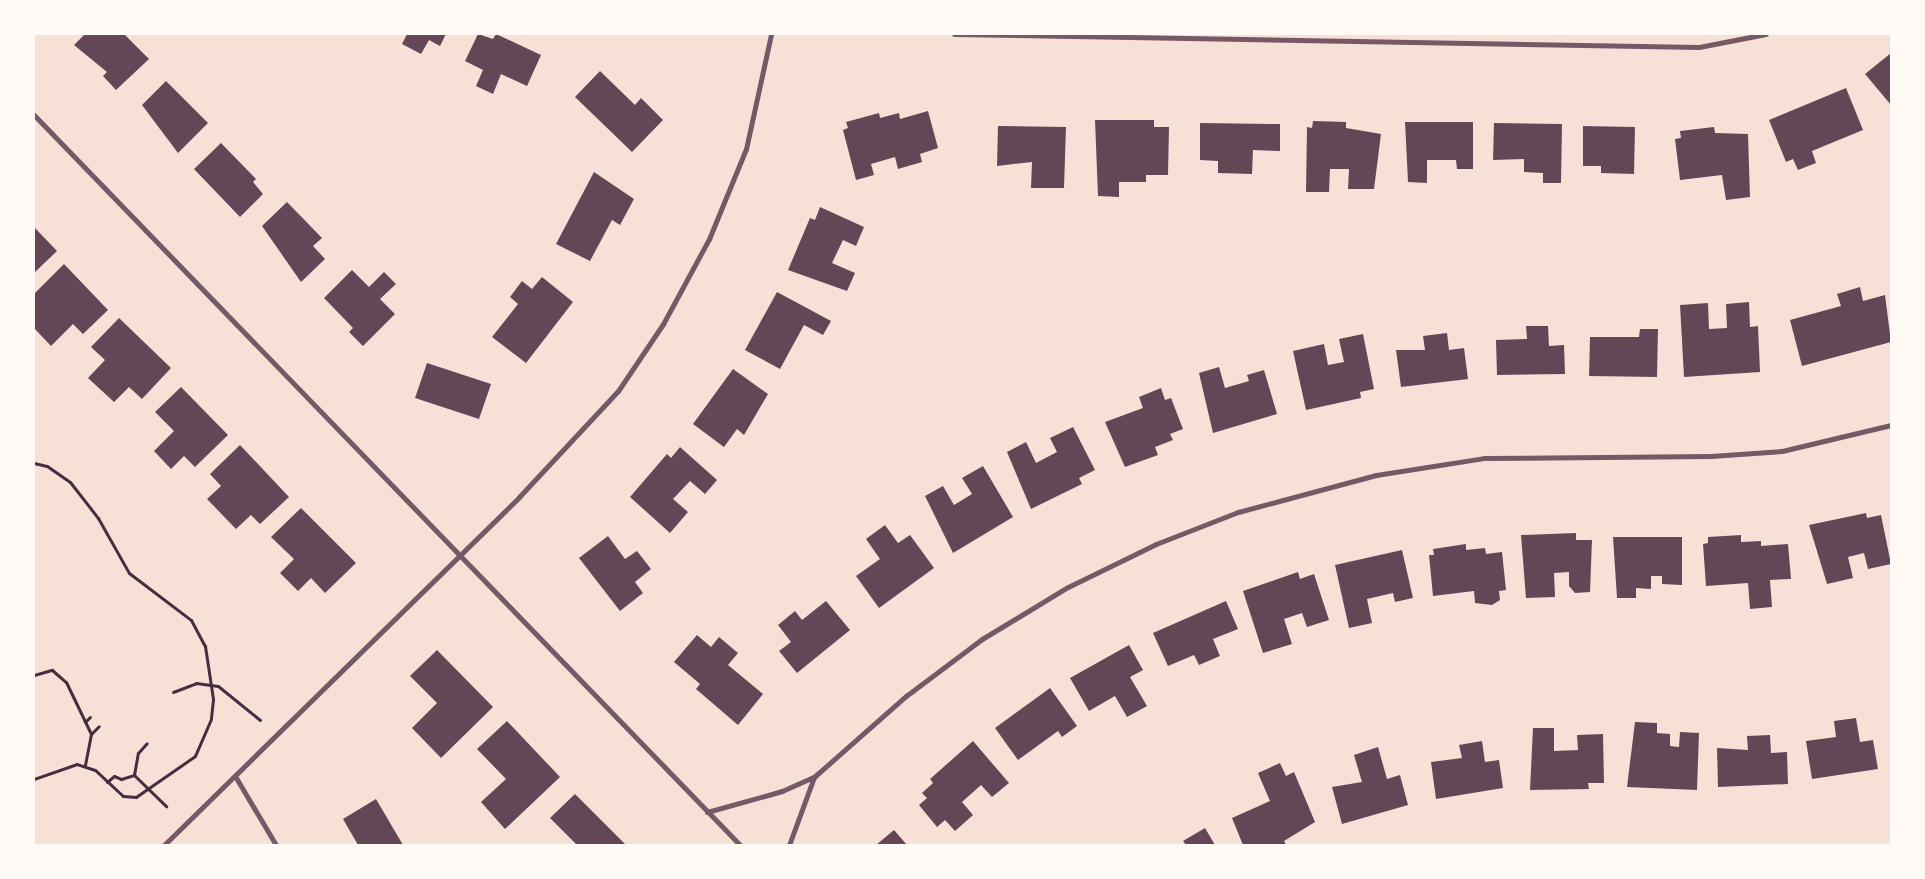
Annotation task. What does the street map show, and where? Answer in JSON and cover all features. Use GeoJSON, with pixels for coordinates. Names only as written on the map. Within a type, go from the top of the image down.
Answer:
{"type":"FeatureCollection","features":[{"type":"Feature","properties":{"kind":"street"},"geometry":{"type":"LineString","coordinates":[[164,845],[578,438],[618,391],[663,324],[709,240],[746,149],[771,34]]}},
{"type":"Feature","properties":{"kind":"street"},"geometry":{"type":"LineString","coordinates":[[954,34],[1192,36],[1699,47],[1766,34]]}},
{"type":"Feature","properties":{"kind":"street"},"geometry":{"type":"LineString","coordinates":[[34,115],[740,845]]}},
{"type":"Feature","properties":{"kind":"street"},"geometry":{"type":"LineString","coordinates":[[707,812],[782,791],[814,777],[906,696],[982,639],[1068,587],[1156,544],[1238,512],[1376,475],[1484,458],[1764,452],[1891,425]]}},
{"type":"Feature","properties":{"kind":"street"},"geometry":{"type":"LineString","coordinates":[[234,776],[276,845]]}},
{"type":"Feature","properties":{"kind":"street"},"geometry":{"type":"LineString","coordinates":[[789,845],[814,777]]}},
{"type":"Feature","properties":{"kind":"path"},"geometry":{"type":"LineString","coordinates":[[34,463],[47,466],[70,482],[98,518],[129,573],[192,620],[205,646],[212,685],[211,719],[195,756],[149,789],[129,797],[85,766],[69,766],[34,779]]}},
{"type":"Feature","properties":{"kind":"path"},"geometry":{"type":"LineString","coordinates":[[34,675],[52,670],[63,678],[91,734]]}},
{"type":"Feature","properties":{"kind":"path"},"geometry":{"type":"LineString","coordinates":[[173,692],[196,683],[227,689],[260,720]]}},
{"type":"Feature","properties":{"kind":"path"},"geometry":{"type":"LineString","coordinates":[[85,722],[90,717]]}},
{"type":"Feature","properties":{"kind":"path"},"geometry":{"type":"LineString","coordinates":[[85,766],[91,734],[99,726]]}},
{"type":"Feature","properties":{"kind":"path"},"geometry":{"type":"LineString","coordinates":[[134,775],[138,754],[147,743]]}},
{"type":"Feature","properties":{"kind":"path"},"geometry":{"type":"LineString","coordinates":[[134,775],[166,806]]}},
{"type":"Feature","properties":{"kind":"path"},"geometry":{"type":"LineString","coordinates":[[108,782],[114,776],[121,779],[134,775]]}},
{"type":"Feature","properties":{"kind":"building"},"geometry":{"type":"Polygon","coordinates":[[[85,34],[124,34],[149,59],[116,90],[103,76],[107,72],[74,45],[85,34]]]}},
{"type":"Feature","properties":{"kind":"building"},"geometry":{"type":"Polygon","coordinates":[[[407,34],[446,34],[440,46],[429,40],[421,54],[402,44],[407,34]]]}},
{"type":"Feature","properties":{"kind":"building"},"geometry":{"type":"Polygon","coordinates":[[[478,34],[493,39],[496,34],[541,55],[527,86],[501,74],[493,94],[476,86],[483,70],[465,61],[478,34]]]}},
{"type":"Feature","properties":{"kind":"building"},"geometry":{"type":"Polygon","coordinates":[[[1891,53],[1891,105],[1865,74],[1891,53]]]}},
{"type":"Feature","properties":{"kind":"building"},"geometry":{"type":"Polygon","coordinates":[[[600,71],[635,105],[641,98],[663,120],[632,152],[575,97],[600,71]]]}},
{"type":"Feature","properties":{"kind":"building"},"geometry":{"type":"Polygon","coordinates":[[[166,81],[208,123],[178,153],[142,105],[166,81]]]}},
{"type":"Feature","properties":{"kind":"building"},"geometry":{"type":"Polygon","coordinates":[[[1846,88],[1863,130],[1812,151],[1816,163],[1798,170],[1793,159],[1786,162],[1769,120],[1846,88]]]}},
{"type":"Feature","properties":{"kind":"building"},"geometry":{"type":"Polygon","coordinates":[[[928,111],[938,148],[920,154],[922,162],[898,169],[895,157],[871,164],[874,175],[856,180],[843,130],[848,128],[846,122],[879,113],[880,118],[899,113],[900,119],[928,111]]]}},
{"type":"Feature","properties":{"kind":"building"},"geometry":{"type":"Polygon","coordinates":[[[1095,120],[1154,120],[1154,127],[1169,127],[1168,175],[1146,175],[1146,182],[1119,182],[1119,197],[1098,196],[1095,120]]]}},
{"type":"Feature","properties":{"kind":"building"},"geometry":{"type":"Polygon","coordinates":[[[1313,121],[1346,122],[1346,128],[1381,134],[1374,189],[1348,189],[1349,169],[1330,169],[1329,192],[1306,192],[1307,127],[1312,128],[1313,121]]]}},
{"type":"Feature","properties":{"kind":"building"},"geometry":{"type":"Polygon","coordinates":[[[1405,122],[1473,122],[1473,169],[1457,169],[1456,160],[1427,160],[1427,183],[1408,182],[1405,122]]]}},
{"type":"Feature","properties":{"kind":"building"},"geometry":{"type":"Polygon","coordinates":[[[1200,123],[1280,124],[1280,151],[1253,150],[1252,174],[1218,173],[1218,161],[1200,160],[1200,123]]]}},
{"type":"Feature","properties":{"kind":"building"},"geometry":{"type":"Polygon","coordinates":[[[1494,123],[1562,124],[1561,183],[1543,183],[1543,173],[1524,172],[1524,159],[1493,160],[1494,123]]]}},
{"type":"Feature","properties":{"kind":"building"},"geometry":{"type":"Polygon","coordinates":[[[998,126],[1066,127],[1064,188],[1031,188],[1032,162],[997,166],[998,126]]]}},
{"type":"Feature","properties":{"kind":"building"},"geometry":{"type":"Polygon","coordinates":[[[1583,126],[1635,127],[1634,174],[1601,173],[1601,166],[1583,166],[1583,126]]]}},
{"type":"Feature","properties":{"kind":"building"},"geometry":{"type":"Polygon","coordinates":[[[1714,127],[1715,133],[1748,134],[1750,197],[1726,200],[1722,175],[1680,180],[1675,139],[1681,138],[1680,131],[1714,127]]]}},
{"type":"Feature","properties":{"kind":"building"},"geometry":{"type":"Polygon","coordinates":[[[221,143],[256,179],[253,182],[263,194],[240,217],[194,169],[221,143]]]}},
{"type":"Feature","properties":{"kind":"building"},"geometry":{"type":"Polygon","coordinates":[[[594,172],[634,199],[620,225],[612,220],[590,261],[556,244],[594,172]]]}},
{"type":"Feature","properties":{"kind":"building"},"geometry":{"type":"Polygon","coordinates":[[[287,202],[322,238],[313,246],[325,259],[301,282],[262,226],[287,202]]]}},
{"type":"Feature","properties":{"kind":"building"},"geometry":{"type":"Polygon","coordinates":[[[820,207],[864,227],[856,246],[843,240],[832,263],[855,273],[847,291],[788,270],[810,218],[815,220],[820,207]]]}},
{"type":"Feature","properties":{"kind":"building"},"geometry":{"type":"Polygon","coordinates":[[[34,227],[57,251],[34,273],[34,227]]]}},
{"type":"Feature","properties":{"kind":"building"},"geometry":{"type":"Polygon","coordinates":[[[64,264],[108,310],[83,334],[73,324],[51,346],[34,328],[34,294],[64,264]]]}},
{"type":"Feature","properties":{"kind":"building"},"geometry":{"type":"Polygon","coordinates":[[[352,270],[369,287],[384,272],[396,284],[380,299],[395,314],[363,346],[349,332],[353,328],[324,298],[352,270]]]}},
{"type":"Feature","properties":{"kind":"building"},"geometry":{"type":"Polygon","coordinates":[[[542,277],[573,302],[526,363],[492,337],[518,304],[510,297],[522,281],[532,289],[542,277]]]}},
{"type":"Feature","properties":{"kind":"building"},"geometry":{"type":"Polygon","coordinates":[[[1860,287],[1863,301],[1885,295],[1891,342],[1802,366],[1790,320],[1841,306],[1837,294],[1860,287]]]}},
{"type":"Feature","properties":{"kind":"building"},"geometry":{"type":"Polygon","coordinates":[[[777,292],[831,321],[823,335],[804,325],[780,369],[745,350],[777,292]]]}},
{"type":"Feature","properties":{"kind":"building"},"geometry":{"type":"Polygon","coordinates":[[[1749,302],[1750,327],[1758,326],[1760,372],[1684,377],[1680,305],[1708,303],[1709,329],[1727,328],[1726,304],[1749,302]]]}},
{"type":"Feature","properties":{"kind":"building"},"geometry":{"type":"Polygon","coordinates":[[[119,318],[171,368],[142,399],[129,387],[114,402],[88,378],[105,360],[91,347],[119,318]]]}},
{"type":"Feature","properties":{"kind":"building"},"geometry":{"type":"Polygon","coordinates":[[[1526,326],[1548,326],[1549,346],[1564,345],[1565,374],[1497,375],[1496,340],[1527,339],[1526,326]]]}},
{"type":"Feature","properties":{"kind":"building"},"geometry":{"type":"Polygon","coordinates":[[[1640,329],[1658,329],[1657,377],[1589,376],[1590,337],[1639,337],[1640,329]]]}},
{"type":"Feature","properties":{"kind":"building"},"geometry":{"type":"Polygon","coordinates":[[[1447,333],[1449,350],[1464,348],[1468,379],[1401,387],[1396,350],[1425,350],[1423,336],[1447,333]]]}},
{"type":"Feature","properties":{"kind":"building"},"geometry":{"type":"Polygon","coordinates":[[[1363,334],[1374,389],[1360,392],[1361,398],[1306,410],[1293,351],[1324,344],[1328,365],[1344,362],[1339,339],[1363,334]]]}},
{"type":"Feature","properties":{"kind":"building"},"geometry":{"type":"Polygon","coordinates":[[[427,363],[491,384],[479,419],[415,398],[427,363]]]}},
{"type":"Feature","properties":{"kind":"building"},"geometry":{"type":"Polygon","coordinates":[[[1219,367],[1225,388],[1249,381],[1247,375],[1264,370],[1277,414],[1213,433],[1199,373],[1219,367]]]}},
{"type":"Feature","properties":{"kind":"building"},"geometry":{"type":"Polygon","coordinates":[[[733,369],[768,394],[744,435],[737,429],[724,447],[693,424],[733,369]]]}},
{"type":"Feature","properties":{"kind":"building"},"geometry":{"type":"Polygon","coordinates":[[[181,387],[228,435],[195,467],[184,456],[171,469],[154,451],[174,431],[155,412],[181,387]]]}},
{"type":"Feature","properties":{"kind":"building"},"geometry":{"type":"Polygon","coordinates":[[[1161,388],[1165,400],[1171,398],[1183,429],[1170,434],[1173,440],[1155,447],[1158,455],[1125,467],[1105,422],[1143,408],[1139,397],[1161,388]]]}},
{"type":"Feature","properties":{"kind":"building"},"geometry":{"type":"Polygon","coordinates":[[[1073,427],[1095,470],[1079,478],[1082,484],[1031,509],[1007,452],[1026,442],[1036,463],[1057,452],[1050,438],[1073,427]]]}},
{"type":"Feature","properties":{"kind":"building"},"geometry":{"type":"Polygon","coordinates":[[[240,445],[289,497],[260,524],[251,515],[236,529],[207,499],[221,486],[210,474],[240,445]]]}},
{"type":"Feature","properties":{"kind":"building"},"geometry":{"type":"Polygon","coordinates":[[[680,447],[717,480],[705,494],[690,481],[673,499],[688,512],[670,533],[630,497],[667,454],[671,458],[680,447]]]}},
{"type":"Feature","properties":{"kind":"building"},"geometry":{"type":"Polygon","coordinates":[[[983,466],[1013,517],[953,553],[925,496],[943,486],[954,505],[972,494],[962,478],[983,466]]]}},
{"type":"Feature","properties":{"kind":"building"},"geometry":{"type":"Polygon","coordinates":[[[301,508],[356,563],[325,593],[311,578],[298,591],[280,573],[294,559],[271,537],[301,508]]]}},
{"type":"Feature","properties":{"kind":"building"},"geometry":{"type":"Polygon","coordinates":[[[1866,513],[1867,518],[1881,515],[1891,564],[1868,569],[1864,553],[1848,557],[1853,578],[1827,584],[1809,525],[1866,513]]]}},
{"type":"Feature","properties":{"kind":"building"},"geometry":{"type":"Polygon","coordinates":[[[885,525],[898,543],[910,535],[934,568],[879,608],[856,576],[880,559],[866,539],[885,525]]]}},
{"type":"Feature","properties":{"kind":"building"},"geometry":{"type":"Polygon","coordinates":[[[1576,533],[1576,540],[1592,540],[1590,592],[1575,593],[1569,586],[1569,572],[1554,573],[1555,597],[1526,598],[1521,535],[1576,533]]]}},
{"type":"Feature","properties":{"kind":"building"},"geometry":{"type":"Polygon","coordinates":[[[1741,535],[1741,542],[1761,541],[1761,546],[1788,544],[1791,579],[1770,580],[1772,607],[1750,609],[1748,583],[1706,586],[1703,544],[1708,543],[1708,537],[1741,535]]]}},
{"type":"Feature","properties":{"kind":"building"},"geometry":{"type":"Polygon","coordinates":[[[608,536],[625,559],[637,551],[651,569],[635,582],[643,593],[620,611],[579,558],[608,536]]]}},
{"type":"Feature","properties":{"kind":"building"},"geometry":{"type":"Polygon","coordinates":[[[1613,537],[1682,537],[1682,585],[1662,584],[1662,576],[1651,576],[1651,589],[1636,588],[1636,598],[1617,598],[1613,537]]]}},
{"type":"Feature","properties":{"kind":"building"},"geometry":{"type":"Polygon","coordinates":[[[1466,544],[1466,550],[1485,548],[1486,554],[1502,552],[1506,590],[1499,591],[1500,600],[1492,605],[1475,603],[1474,591],[1433,596],[1429,555],[1434,555],[1433,549],[1466,544]]]}},
{"type":"Feature","properties":{"kind":"building"},"geometry":{"type":"Polygon","coordinates":[[[1402,550],[1413,598],[1395,602],[1393,593],[1367,599],[1372,623],[1349,628],[1335,565],[1402,550]]]}},
{"type":"Feature","properties":{"kind":"building"},"geometry":{"type":"Polygon","coordinates":[[[1298,572],[1300,579],[1314,574],[1329,620],[1307,627],[1302,613],[1284,619],[1292,644],[1263,653],[1243,591],[1298,572]]]}},
{"type":"Feature","properties":{"kind":"building"},"geometry":{"type":"Polygon","coordinates":[[[826,601],[850,630],[797,673],[779,651],[791,642],[778,625],[795,611],[802,620],[826,601]]]}},
{"type":"Feature","properties":{"kind":"building"},"geometry":{"type":"Polygon","coordinates":[[[1226,601],[1238,629],[1213,639],[1220,656],[1199,665],[1194,655],[1168,666],[1153,633],[1226,601]]]}},
{"type":"Feature","properties":{"kind":"building"},"geometry":{"type":"Polygon","coordinates":[[[697,635],[711,647],[719,637],[738,653],[728,665],[763,694],[738,725],[696,689],[700,684],[674,662],[697,635]]]}},
{"type":"Feature","properties":{"kind":"building"},"geometry":{"type":"Polygon","coordinates":[[[1129,645],[1143,670],[1130,677],[1147,706],[1127,717],[1115,696],[1089,711],[1070,678],[1129,645]]]}},
{"type":"Feature","properties":{"kind":"building"},"geometry":{"type":"Polygon","coordinates":[[[437,650],[493,707],[441,758],[412,728],[437,703],[410,676],[437,650]]]}},
{"type":"Feature","properties":{"kind":"building"},"geometry":{"type":"Polygon","coordinates":[[[1050,688],[1077,726],[1062,737],[1058,731],[1018,760],[995,728],[1050,688]]]}},
{"type":"Feature","properties":{"kind":"building"},"geometry":{"type":"Polygon","coordinates":[[[1856,718],[1860,742],[1873,740],[1878,769],[1812,779],[1806,741],[1836,737],[1834,721],[1856,718]]]}},
{"type":"Feature","properties":{"kind":"building"},"geometry":{"type":"Polygon","coordinates":[[[507,721],[560,777],[505,829],[481,802],[506,779],[477,749],[507,721]]]}},
{"type":"Feature","properties":{"kind":"building"},"geometry":{"type":"Polygon","coordinates":[[[1635,722],[1657,723],[1657,733],[1670,734],[1670,746],[1679,747],[1680,732],[1699,733],[1697,790],[1627,787],[1635,722]]]}},
{"type":"Feature","properties":{"kind":"building"},"geometry":{"type":"Polygon","coordinates":[[[1533,728],[1554,728],[1554,751],[1578,750],[1577,735],[1603,734],[1604,783],[1588,783],[1589,789],[1530,790],[1533,728]]]}},
{"type":"Feature","properties":{"kind":"building"},"geometry":{"type":"Polygon","coordinates":[[[1770,735],[1771,753],[1787,752],[1788,784],[1718,787],[1717,748],[1748,750],[1747,736],[1770,735]]]}},
{"type":"Feature","properties":{"kind":"building"},"geometry":{"type":"Polygon","coordinates":[[[973,741],[1009,783],[992,797],[981,785],[962,802],[973,815],[955,831],[945,820],[937,827],[919,805],[927,798],[922,793],[933,783],[930,779],[973,741]]]}},
{"type":"Feature","properties":{"kind":"building"},"geometry":{"type":"Polygon","coordinates":[[[1482,741],[1485,762],[1499,760],[1503,788],[1436,799],[1431,762],[1462,758],[1459,745],[1482,741]]]}},
{"type":"Feature","properties":{"kind":"building"},"geometry":{"type":"Polygon","coordinates":[[[1378,747],[1387,779],[1400,775],[1408,805],[1342,824],[1332,787],[1362,782],[1354,755],[1378,747]]]}},
{"type":"Feature","properties":{"kind":"building"},"geometry":{"type":"Polygon","coordinates":[[[1280,763],[1286,776],[1294,772],[1315,822],[1284,841],[1286,845],[1243,845],[1232,818],[1270,801],[1258,773],[1280,763]]]}},
{"type":"Feature","properties":{"kind":"building"},"geometry":{"type":"Polygon","coordinates":[[[575,794],[626,845],[577,845],[550,818],[575,794]]]}},
{"type":"Feature","properties":{"kind":"building"},"geometry":{"type":"Polygon","coordinates":[[[376,799],[403,845],[358,845],[343,819],[376,799]]]}},
{"type":"Feature","properties":{"kind":"building"},"geometry":{"type":"Polygon","coordinates":[[[1205,828],[1215,845],[1186,845],[1183,841],[1205,828]]]}},
{"type":"Feature","properties":{"kind":"building"},"geometry":{"type":"Polygon","coordinates":[[[894,830],[907,845],[876,845],[894,830]]]}}]}
